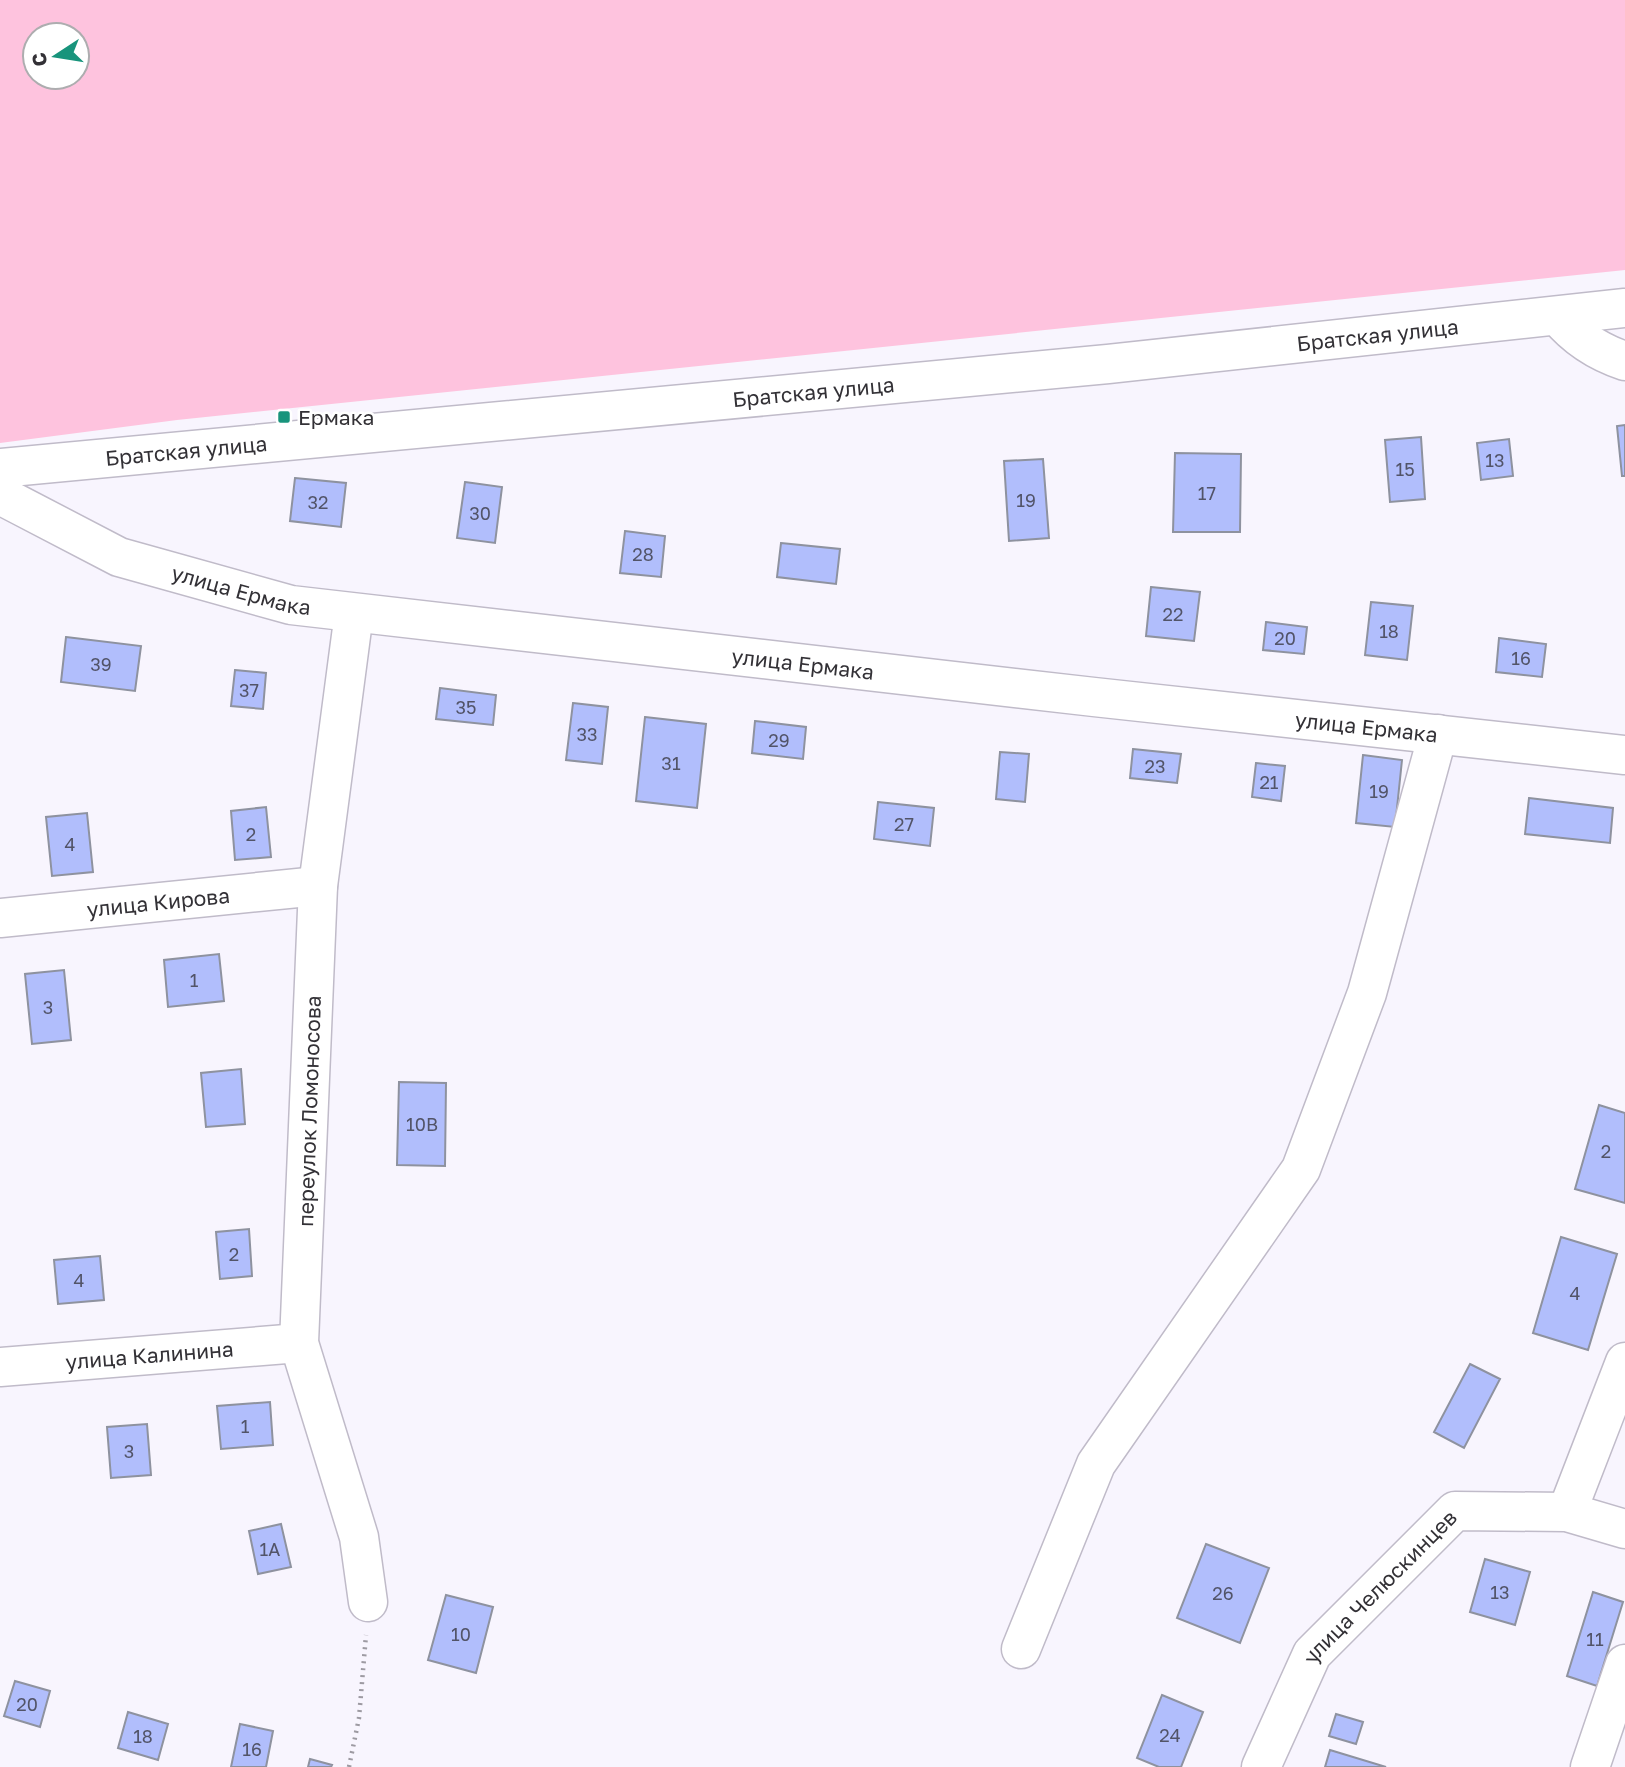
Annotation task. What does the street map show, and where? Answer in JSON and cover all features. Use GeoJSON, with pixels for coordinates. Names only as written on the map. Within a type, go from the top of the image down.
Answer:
{"type":"FeatureCollection","features":[{"type":"Feature","properties":{"kind":"street","name":"Братская улица"},"geometry":{"type":"LineString","coordinates":[[0,468],[1094,365],[1625,308]]}},
{"type":"Feature","properties":{"kind":"street"},"geometry":{"type":"LineString","coordinates":[[1558,316],[1569,330],[1593,348],[1625,361]]}},
{"type":"Feature","properties":{"kind":"street","name":"улица Ермака"},"geometry":{"type":"LineString","coordinates":[[0,495],[119,557],[290,606],[1625,755]]}},
{"type":"Feature","properties":{"kind":"street","name":"переулок Ломоносова"},"geometry":{"type":"LineString","coordinates":[[354,612],[318,886],[299,1343],[359,1537],[368,1602]]}},
{"type":"Feature","properties":{"kind":"street"},"geometry":{"type":"LineString","coordinates":[[1021,1649],[1096,1464],[1301,1169],[1367,993],[1438,734]]}},
{"type":"Feature","properties":{"kind":"street","name":"улица Кирова"},"geometry":{"type":"LineString","coordinates":[[0,918],[318,886]]}},
{"type":"Feature","properties":{"kind":"street","name":"улица Калинина"},"geometry":{"type":"LineString","coordinates":[[0,1367],[299,1343]]}},
{"type":"Feature","properties":{"kind":"street"},"geometry":{"type":"LineString","coordinates":[[1567,1512],[1625,1362]]}},
{"type":"Feature","properties":{"kind":"street","name":"улица Челюскинцев"},"geometry":{"type":"LineString","coordinates":[[1261,1767],[1312,1654],[1455,1511],[1567,1512],[1625,1529]]}},
{"type":"Feature","properties":{"kind":"street"},"geometry":{"type":"LineString","coordinates":[[1590,1767],[1625,1664]]}},
{"type":"Feature","properties":{"kind":"path"},"geometry":{"type":"LineString","coordinates":[[349,1767],[359,1718],[368,1602]]}},
{"type":"Feature","properties":{"kind":"shaded area"},"geometry":{"type":"Polygon","coordinates":[[[0,0],[1625,0],[1625,270],[177,420],[0,443],[0,0]]]}},
{"type":"Feature","properties":{"kind":"building"},"geometry":{"type":"Polygon","coordinates":[[[1625,425],[1625,476],[1622,476],[1617,426],[1625,425]]]}},
{"type":"Feature","properties":{"kind":"building"},"geometry":{"type":"Polygon","coordinates":[[[1421,437],[1425,499],[1390,502],[1385,440],[1421,437]]]}},
{"type":"Feature","properties":{"kind":"building"},"geometry":{"type":"Polygon","coordinates":[[[1509,439],[1513,476],[1481,480],[1477,443],[1509,439]]]}},
{"type":"Feature","properties":{"kind":"building"},"geometry":{"type":"Polygon","coordinates":[[[1175,453],[1241,454],[1240,532],[1173,532],[1175,453]]]}},
{"type":"Feature","properties":{"kind":"building"},"geometry":{"type":"Polygon","coordinates":[[[1043,459],[1049,538],[1009,541],[1004,461],[1043,459]]]}},
{"type":"Feature","properties":{"kind":"building"},"geometry":{"type":"Polygon","coordinates":[[[295,478],[346,483],[341,527],[290,521],[295,478]]]}},
{"type":"Feature","properties":{"kind":"building"},"geometry":{"type":"Polygon","coordinates":[[[465,482],[502,487],[495,543],[457,538],[465,482]]]}},
{"type":"Feature","properties":{"kind":"building"},"geometry":{"type":"Polygon","coordinates":[[[625,531],[665,536],[661,577],[620,573],[625,531]]]}},
{"type":"Feature","properties":{"kind":"building"},"geometry":{"type":"Polygon","coordinates":[[[781,543],[840,549],[836,584],[777,577],[781,543]]]}},
{"type":"Feature","properties":{"kind":"building"},"geometry":{"type":"Polygon","coordinates":[[[1151,587],[1200,592],[1194,641],[1146,636],[1151,587]]]}},
{"type":"Feature","properties":{"kind":"building"},"geometry":{"type":"Polygon","coordinates":[[[1371,602],[1413,606],[1407,660],[1365,655],[1371,602]]]}},
{"type":"Feature","properties":{"kind":"building"},"geometry":{"type":"Polygon","coordinates":[[[1266,622],[1307,627],[1304,654],[1263,650],[1266,622]]]}},
{"type":"Feature","properties":{"kind":"building"},"geometry":{"type":"Polygon","coordinates":[[[66,637],[141,646],[135,691],[61,682],[66,637]]]}},
{"type":"Feature","properties":{"kind":"building"},"geometry":{"type":"Polygon","coordinates":[[[1499,638],[1546,644],[1542,677],[1496,672],[1499,638]]]}},
{"type":"Feature","properties":{"kind":"building"},"geometry":{"type":"Polygon","coordinates":[[[235,670],[266,673],[263,709],[231,706],[235,670]]]}},
{"type":"Feature","properties":{"kind":"building"},"geometry":{"type":"Polygon","coordinates":[[[440,688],[496,695],[493,725],[436,719],[440,688]]]}},
{"type":"Feature","properties":{"kind":"building"},"geometry":{"type":"Polygon","coordinates":[[[573,703],[608,707],[602,764],[566,760],[573,703]]]}},
{"type":"Feature","properties":{"kind":"building"},"geometry":{"type":"Polygon","coordinates":[[[645,717],[706,724],[697,808],[636,801],[645,717]]]}},
{"type":"Feature","properties":{"kind":"building"},"geometry":{"type":"Polygon","coordinates":[[[755,721],[806,727],[803,759],[752,753],[755,721]]]}},
{"type":"Feature","properties":{"kind":"building"},"geometry":{"type":"Polygon","coordinates":[[[1133,749],[1181,754],[1177,783],[1130,778],[1133,749]]]}},
{"type":"Feature","properties":{"kind":"building"},"geometry":{"type":"Polygon","coordinates":[[[1000,752],[1029,754],[1025,802],[996,799],[1000,752]]]}},
{"type":"Feature","properties":{"kind":"building"},"geometry":{"type":"Polygon","coordinates":[[[1363,755],[1402,760],[1395,827],[1356,823],[1363,755]]]}},
{"type":"Feature","properties":{"kind":"building"},"geometry":{"type":"Polygon","coordinates":[[[1256,763],[1285,766],[1281,801],[1252,797],[1256,763]]]}},
{"type":"Feature","properties":{"kind":"building"},"geometry":{"type":"Polygon","coordinates":[[[1529,798],[1613,808],[1610,843],[1525,834],[1529,798]]]}},
{"type":"Feature","properties":{"kind":"building"},"geometry":{"type":"Polygon","coordinates":[[[878,802],[934,808],[930,846],[874,839],[878,802]]]}},
{"type":"Feature","properties":{"kind":"building"},"geometry":{"type":"Polygon","coordinates":[[[266,807],[271,857],[235,860],[231,811],[266,807]]]}},
{"type":"Feature","properties":{"kind":"building"},"geometry":{"type":"Polygon","coordinates":[[[87,813],[93,872],[52,876],[46,817],[87,813]]]}},
{"type":"Feature","properties":{"kind":"building"},"geometry":{"type":"Polygon","coordinates":[[[219,954],[224,1001],[168,1007],[164,960],[219,954]]]}},
{"type":"Feature","properties":{"kind":"building"},"geometry":{"type":"Polygon","coordinates":[[[64,970],[71,1040],[32,1044],[25,974],[64,970]]]}},
{"type":"Feature","properties":{"kind":"building"},"geometry":{"type":"Polygon","coordinates":[[[241,1069],[245,1124],[206,1127],[201,1073],[241,1069]]]}},
{"type":"Feature","properties":{"kind":"building"},"geometry":{"type":"Polygon","coordinates":[[[399,1082],[446,1083],[445,1166],[397,1165],[399,1082]]]}},
{"type":"Feature","properties":{"kind":"building"},"geometry":{"type":"Polygon","coordinates":[[[1599,1105],[1625,1113],[1625,1203],[1575,1189],[1599,1105]]]}},
{"type":"Feature","properties":{"kind":"building"},"geometry":{"type":"Polygon","coordinates":[[[249,1229],[252,1276],[220,1279],[216,1232],[249,1229]]]}},
{"type":"Feature","properties":{"kind":"building"},"geometry":{"type":"Polygon","coordinates":[[[1561,1237],[1617,1254],[1588,1350],[1533,1333],[1561,1237]]]}},
{"type":"Feature","properties":{"kind":"building"},"geometry":{"type":"Polygon","coordinates":[[[100,1256],[104,1300],[58,1304],[54,1260],[100,1256]]]}},
{"type":"Feature","properties":{"kind":"building"},"geometry":{"type":"Polygon","coordinates":[[[1470,1364],[1500,1379],[1464,1448],[1434,1432],[1470,1364]]]}},
{"type":"Feature","properties":{"kind":"building"},"geometry":{"type":"Polygon","coordinates":[[[270,1402],[273,1445],[221,1449],[217,1406],[270,1402]]]}},
{"type":"Feature","properties":{"kind":"building"},"geometry":{"type":"Polygon","coordinates":[[[147,1424],[151,1475],[111,1478],[107,1427],[147,1424]]]}},
{"type":"Feature","properties":{"kind":"building"},"geometry":{"type":"Polygon","coordinates":[[[281,1524],[291,1567],[258,1574],[249,1531],[281,1524]]]}},
{"type":"Feature","properties":{"kind":"building"},"geometry":{"type":"Polygon","coordinates":[[[1206,1544],[1269,1568],[1240,1643],[1177,1618],[1206,1544]]]}},
{"type":"Feature","properties":{"kind":"building"},"geometry":{"type":"Polygon","coordinates":[[[1485,1559],[1530,1572],[1515,1625],[1470,1612],[1485,1559]]]}},
{"type":"Feature","properties":{"kind":"building"},"geometry":{"type":"Polygon","coordinates":[[[1593,1592],[1623,1602],[1597,1686],[1567,1676],[1593,1592]]]}},
{"type":"Feature","properties":{"kind":"building"},"geometry":{"type":"Polygon","coordinates":[[[446,1595],[493,1607],[476,1673],[428,1660],[446,1595]]]}},
{"type":"Feature","properties":{"kind":"building"},"geometry":{"type":"Polygon","coordinates":[[[15,1681],[50,1691],[40,1727],[4,1716],[15,1681]]]}},
{"type":"Feature","properties":{"kind":"building"},"geometry":{"type":"Polygon","coordinates":[[[1162,1695],[1203,1712],[1181,1767],[1159,1767],[1137,1758],[1162,1695]]]}},
{"type":"Feature","properties":{"kind":"building"},"geometry":{"type":"Polygon","coordinates":[[[128,1712],[168,1724],[158,1760],[118,1748],[128,1712]]]}},
{"type":"Feature","properties":{"kind":"building"},"geometry":{"type":"Polygon","coordinates":[[[1336,1714],[1363,1722],[1356,1744],[1329,1736],[1336,1714]]]}},
{"type":"Feature","properties":{"kind":"building"},"geometry":{"type":"Polygon","coordinates":[[[240,1724],[273,1731],[266,1767],[231,1767],[240,1724]]]}},
{"type":"Feature","properties":{"kind":"building"},"geometry":{"type":"Polygon","coordinates":[[[1330,1750],[1386,1767],[1325,1767],[1330,1750]]]}},
{"type":"Feature","properties":{"kind":"building"},"geometry":{"type":"Polygon","coordinates":[[[310,1759],[332,1765],[308,1767],[310,1759]]]}},
{"type":"Feature","properties":{"kind":"place","name":"Ермака"},"geometry":{"type":"Point","coordinates":[284,417]}}]}
